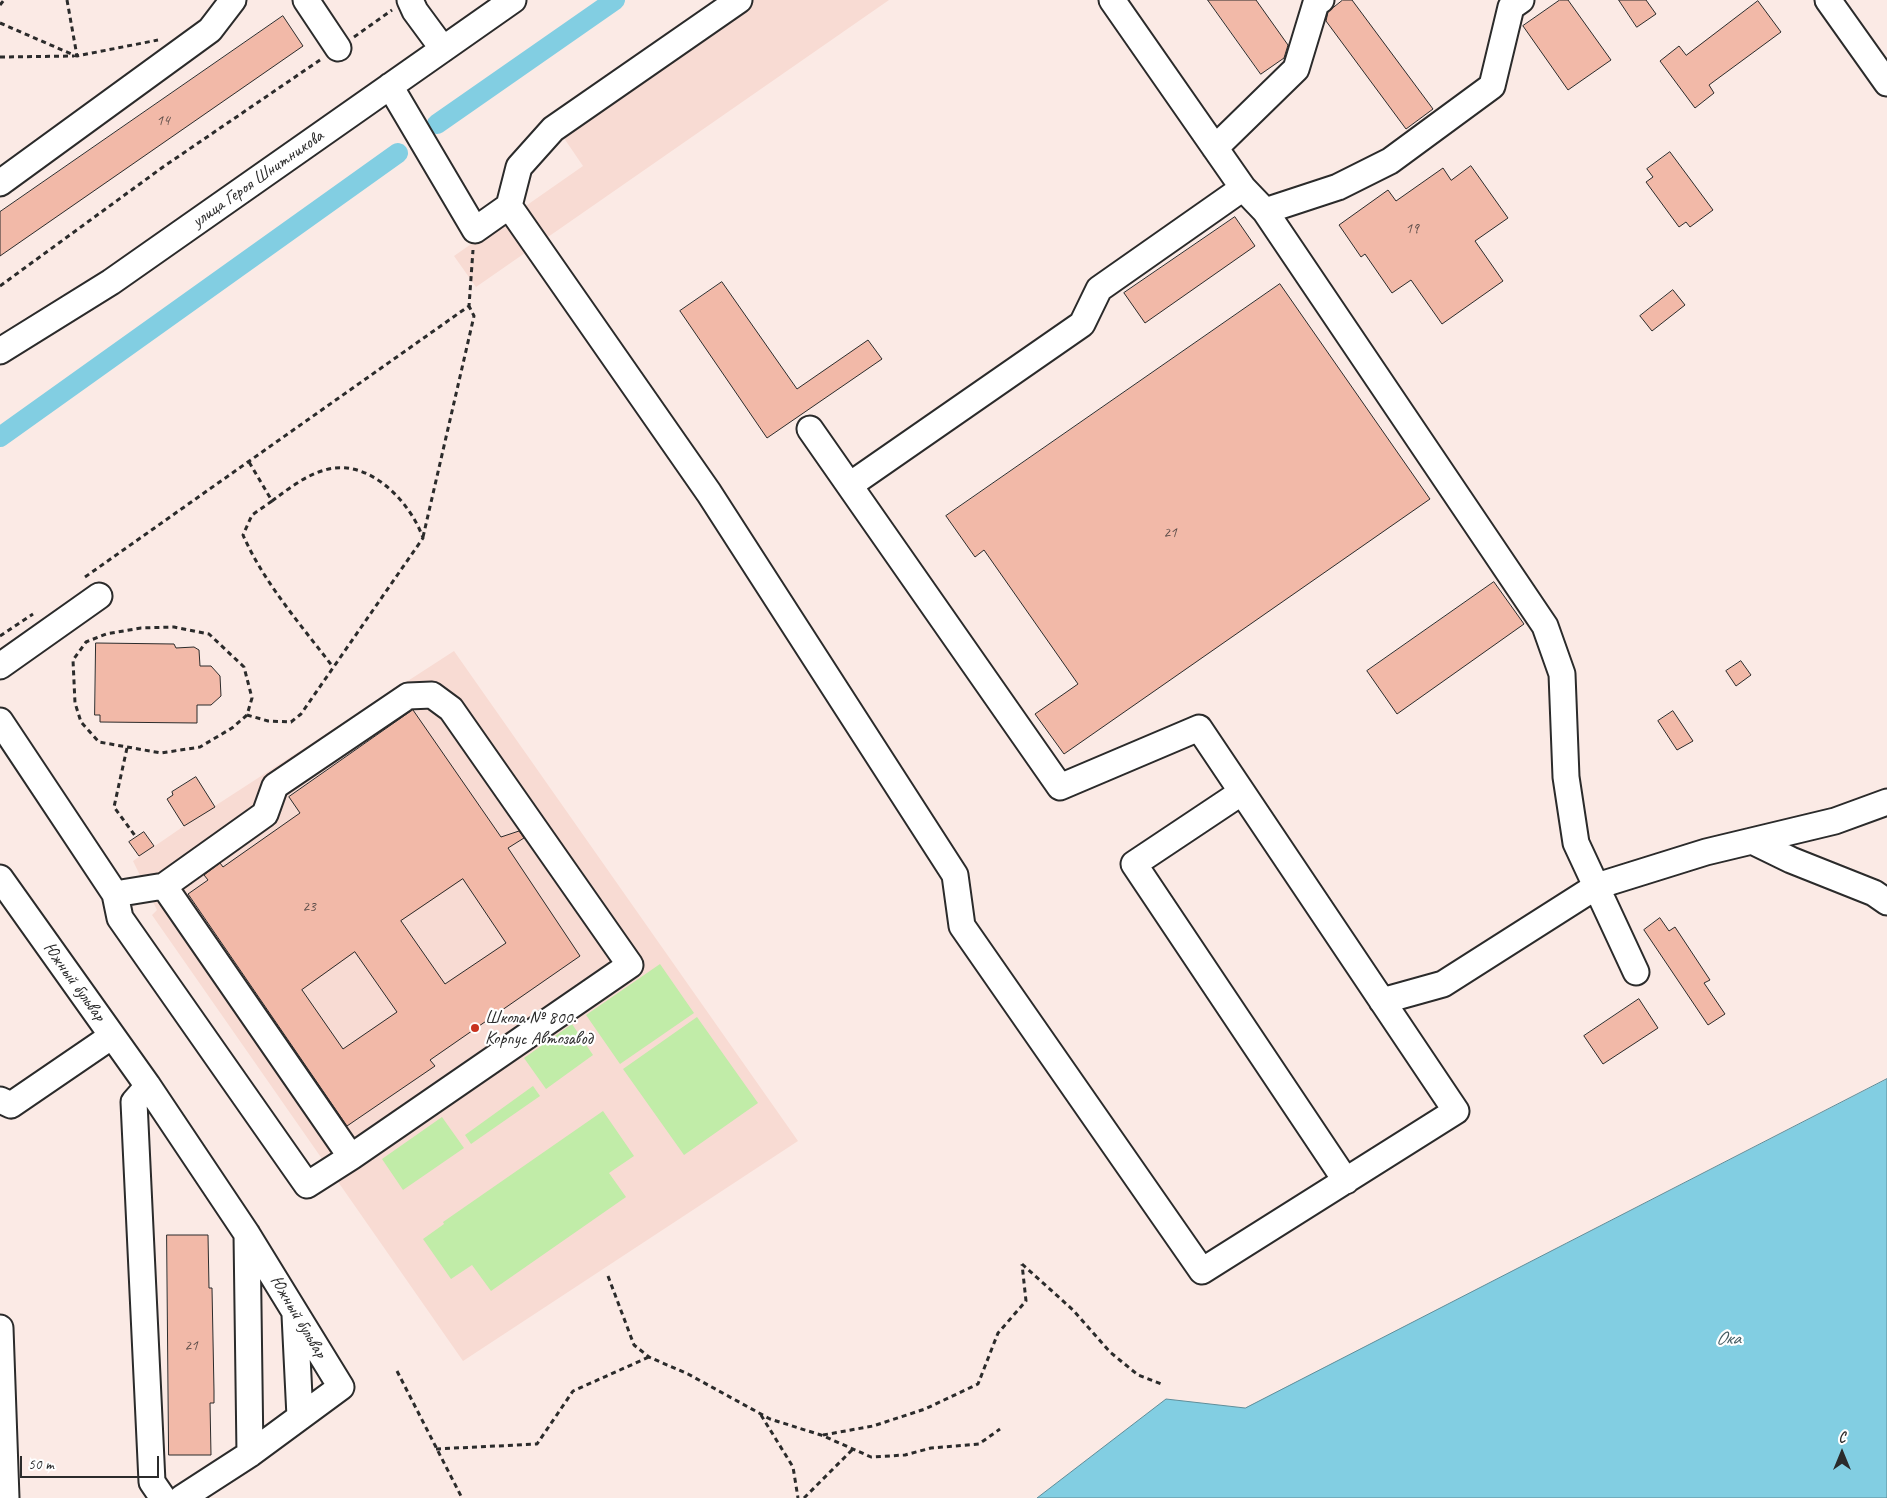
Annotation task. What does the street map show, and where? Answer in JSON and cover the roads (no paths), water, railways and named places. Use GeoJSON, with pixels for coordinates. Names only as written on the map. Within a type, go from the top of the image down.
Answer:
{"type":"FeatureCollection","features":[{"type":"Feature","properties":{"kind":"street"},"geometry":{"type":"LineString","coordinates":[[0,183],[210,30],[234,0]]}},
{"type":"Feature","properties":{"kind":"street"},"geometry":{"type":"LineString","coordinates":[[306,0],[338,48]]}},
{"type":"Feature","properties":{"kind":"street","name":"улица Героя Шнитникова"},"geometry":{"type":"LineString","coordinates":[[0,351],[111,282],[512,0]]}},
{"type":"Feature","properties":{"kind":"street"},"geometry":{"type":"LineString","coordinates":[[390,86],[475,230],[509,206],[519,167],[553,129],[739,0]]}},
{"type":"Feature","properties":{"kind":"street"},"geometry":{"type":"LineString","coordinates":[[1112,0],[1242,188],[1266,211],[1545,626],[1562,674],[1566,777],[1576,843],[1636,972]]}},
{"type":"Feature","properties":{"kind":"street"},"geometry":{"type":"LineString","coordinates":[[1215,148],[1296,69],[1316,4],[1321,0]]}},
{"type":"Feature","properties":{"kind":"street"},"geometry":{"type":"LineString","coordinates":[[1828,0],[1887,83]]}},
{"type":"Feature","properties":{"kind":"street"},"geometry":{"type":"LineString","coordinates":[[1266,211],[1338,187],[1390,161],[1492,86],[1511,2]]}},
{"type":"Feature","properties":{"kind":"street"},"geometry":{"type":"LineString","coordinates":[[419,4],[443,49]]}},
{"type":"Feature","properties":{"kind":"street"},"geometry":{"type":"LineString","coordinates":[[850,485],[1082,324],[1099,289],[1242,188]]}},
{"type":"Feature","properties":{"kind":"street"},"geometry":{"type":"LineString","coordinates":[[509,206],[709,493],[955,875],[962,926],[1202,1271],[1456,1111],[1199,728],[1060,787],[810,429]]}},
{"type":"Feature","properties":{"kind":"street"},"geometry":{"type":"LineString","coordinates":[[0,666],[99,596]]}},
{"type":"Feature","properties":{"kind":"street"},"geometry":{"type":"LineString","coordinates":[[0,721],[115,894],[120,918],[307,1186],[630,965],[451,709],[432,695],[408,696],[275,786],[265,814],[164,886],[115,894]]}},
{"type":"Feature","properties":{"kind":"street"},"geometry":{"type":"LineString","coordinates":[[1242,792],[1134,864],[1346,1180]]}},
{"type":"Feature","properties":{"kind":"street"},"geometry":{"type":"LineString","coordinates":[[1382,1001],[1443,984],[1597,886],[1706,852],[1835,821],[1887,802]]}},
{"type":"Feature","properties":{"kind":"street"},"geometry":{"type":"LineString","coordinates":[[1752,841],[1791,860],[1874,893],[1887,902]]}},
{"type":"Feature","properties":{"kind":"street","name":"Южный бульвар"},"geometry":{"type":"LineString","coordinates":[[0,878],[148,1086],[247,1234],[341,1387],[250,1454],[182,1498]]}},
{"type":"Feature","properties":{"kind":"street"},"geometry":{"type":"LineString","coordinates":[[164,886],[351,1157]]}},
{"type":"Feature","properties":{"kind":"street"},"geometry":{"type":"LineString","coordinates":[[0,1100],[11,1105],[112,1036]]}},
{"type":"Feature","properties":{"kind":"street"},"geometry":{"type":"LineString","coordinates":[[148,1086],[134,1102],[152,1482],[163,1498]]}},
{"type":"Feature","properties":{"kind":"street"},"geometry":{"type":"LineString","coordinates":[[247,1234],[250,1454]]}},
{"type":"Feature","properties":{"kind":"street"},"geometry":{"type":"LineString","coordinates":[[295,1312],[300,1417]]}},
{"type":"Feature","properties":{"kind":"street"},"geometry":{"type":"LineString","coordinates":[[0,1328],[6,1498]]}},
{"type":"Feature","properties":{"kind":"water","name":"Ока"},"geometry":{"type":"Polygon","coordinates":[[[1887,1079],[1887,1498],[1037,1498],[1166,1399],[1245,1408],[1887,1079]]]}},
{"type":"Feature","properties":{"kind":"waterway"},"geometry":{"type":"LineString","coordinates":[[437,124],[615,0]]}},
{"type":"Feature","properties":{"kind":"waterway"},"geometry":{"type":"LineString","coordinates":[[0,437],[398,153]]}},
{"type":"Feature","properties":{"kind":"place","name":"Школа № 800. Корпус Автозавод"},"geometry":{"type":"Point","coordinates":[475,1028]}}]}
